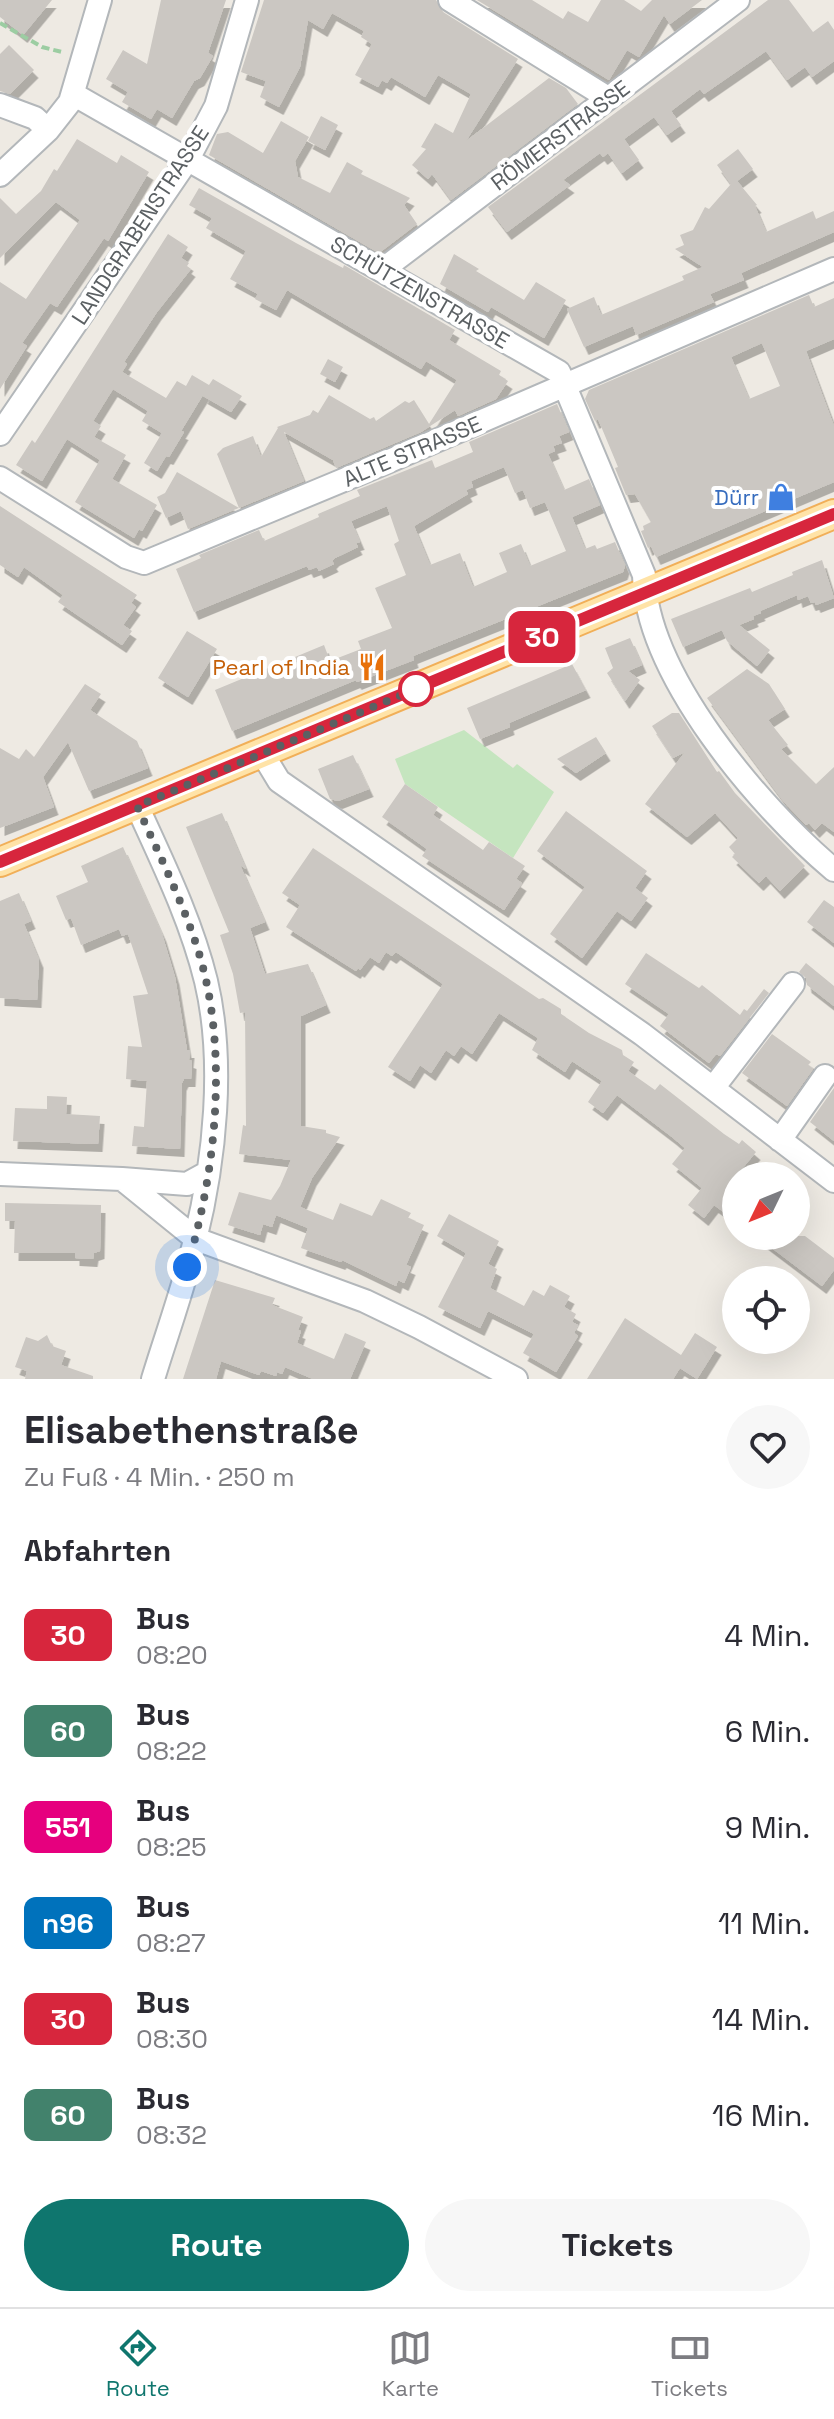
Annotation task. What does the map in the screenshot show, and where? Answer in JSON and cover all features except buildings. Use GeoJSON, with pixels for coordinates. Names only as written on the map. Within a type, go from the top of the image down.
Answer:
{"type":"FeatureCollection","features":[{"type":"Feature","properties":{"kind":"main road"},"geometry":{"type":"LineString","coordinates":[[0,862],[834,514]]}},
{"type":"Feature","properties":{"kind":"street"},"geometry":{"type":"LineString","coordinates":[[0,175],[48,130],[73,94],[100,0]]}},
{"type":"Feature","properties":{"kind":"street","name":"LANDGRABENSTRASSE"},"geometry":{"type":"LineString","coordinates":[[0,434],[188,159],[216,106],[247,0]]}},
{"type":"Feature","properties":{"kind":"street"},"geometry":{"type":"LineString","coordinates":[[450,0],[608,98]]}},
{"type":"Feature","properties":{"kind":"street","name":"RÖMERSTRASSE"},"geometry":{"type":"LineString","coordinates":[[382,270],[738,0]]}},
{"type":"Feature","properties":{"kind":"street","name":"SCHÜTZENSTRASSE"},"geometry":{"type":"LineString","coordinates":[[73,94],[559,372],[644,575],[644,594],[668,660],[691,703],[721,750],[765,804],[834,870]]}},
{"type":"Feature","properties":{"kind":"street"},"geometry":{"type":"LineString","coordinates":[[0,105],[35,118],[48,130]]}},
{"type":"Feature","properties":{"kind":"street","name":"ALTE STRASSE"},"geometry":{"type":"LineString","coordinates":[[0,478],[126,557],[144,563],[834,269]]}},
{"type":"Feature","properties":{"kind":"street"},"geometry":{"type":"LineString","coordinates":[[262,753],[279,781],[587,995],[834,1181]]}},
{"type":"Feature","properties":{"kind":"street"},"geometry":{"type":"LineString","coordinates":[[137,806],[189,927],[212,1010],[216,1083],[207,1173],[196,1239],[153,1379]]}},
{"type":"Feature","properties":{"kind":"street"},"geometry":{"type":"LineString","coordinates":[[713,1088],[793,984]]}},
{"type":"Feature","properties":{"kind":"street"},"geometry":{"type":"LineString","coordinates":[[780,1140],[825,1076]]}},
{"type":"Feature","properties":{"kind":"street"},"geometry":{"type":"LineString","coordinates":[[0,1174],[187,1184],[207,1173]]}},
{"type":"Feature","properties":{"kind":"street"},"geometry":{"type":"LineString","coordinates":[[122,1179],[196,1239],[365,1301],[516,1379]]}},
{"type":"Feature","properties":{"kind":"path"},"geometry":{"type":"LineString","coordinates":[[0,23],[42,47]]}},
{"type":"Feature","properties":{"kind":"green space"},"geometry":{"type":"Polygon","coordinates":[[[464,730],[513,768],[517,764],[554,792],[513,858],[405,784],[395,759],[464,730]]]}},
{"type":"Feature","properties":{"kind":"bus line","name":"30"},"geometry":{"type":"LineString","coordinates":[[0,862],[834,514]]}},
{"type":"Feature","properties":{"kind":"place","name":"Dürr"},"geometry":{"type":"Point","coordinates":[781,497]}},
{"type":"Feature","properties":{"kind":"place","name":"Pearl of India"},"geometry":{"type":"Point","coordinates":[372,667]}},
{"type":"Feature","properties":{"kind":"route"},"geometry":{"type":"LineString","coordinates":[[187,1267],[196,1239],[213,1127],[216,1068],[212,1010],[197,949],[137,806],[416,689]]}}]}
